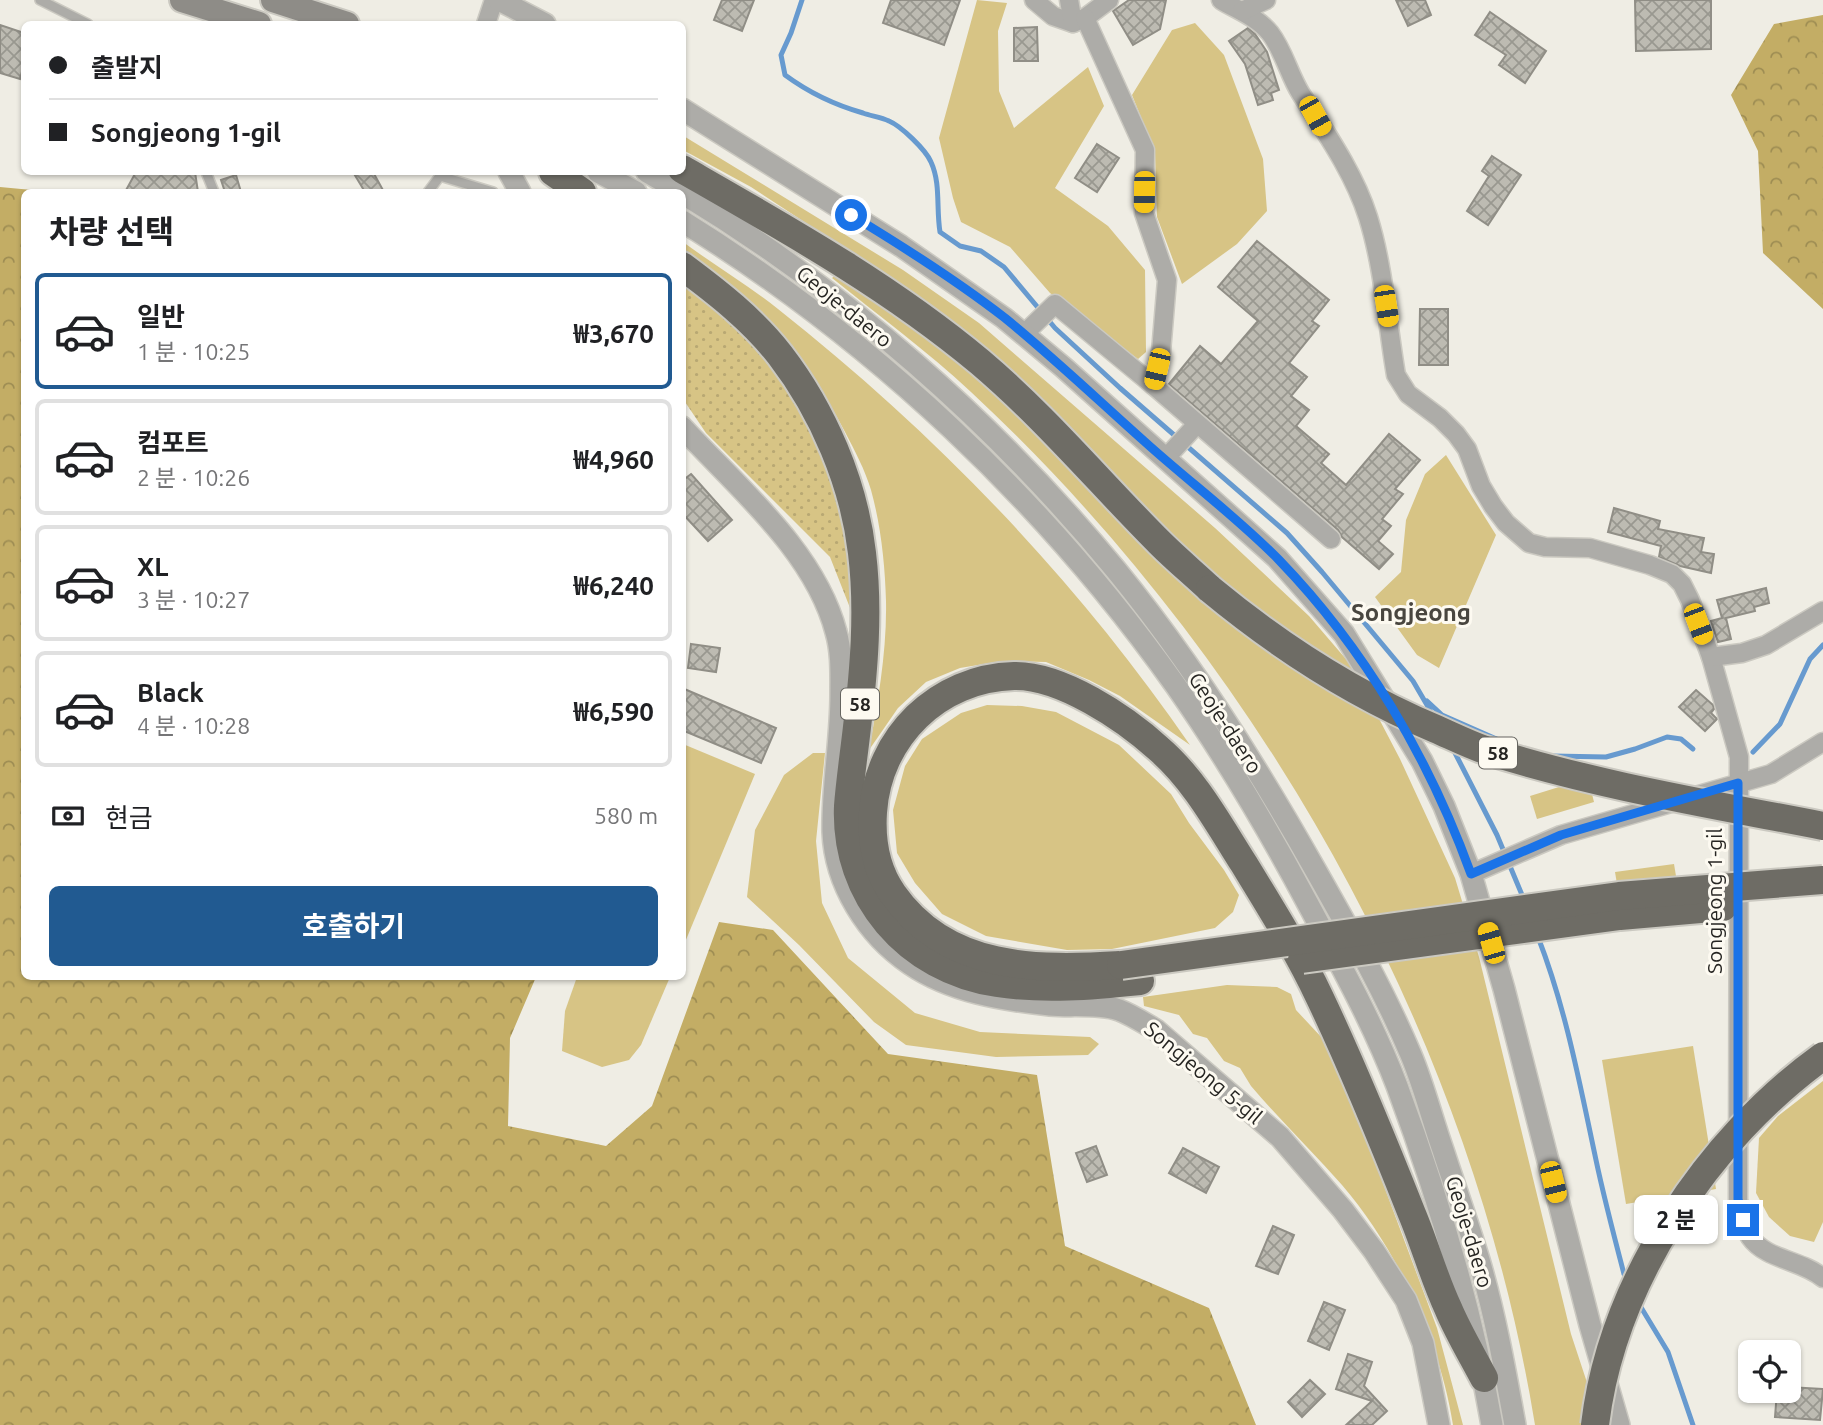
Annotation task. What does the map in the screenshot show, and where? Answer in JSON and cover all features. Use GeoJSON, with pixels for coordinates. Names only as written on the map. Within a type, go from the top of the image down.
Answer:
{"type":"FeatureCollection","features":[{"type":"Feature","properties":{"kind":"highway","name":"58"},"geometry":{"type":"LineString","coordinates":[[686,171],[837,259],[907,305],[980,362],[1030,407],[1161,545],[1210,589],[1254,625],[1342,684],[1406,717],[1483,749],[1575,775],[1823,825]]}},
{"type":"Feature","properties":{"kind":"highway"},"geometry":{"type":"LineString","coordinates":[[557,175],[578,189]]}},
{"type":"Feature","properties":{"kind":"highway","name":"58"},"geometry":{"type":"LineString","coordinates":[[686,269],[716,291],[778,353],[805,390],[829,439],[851,495],[862,552],[866,606],[860,705],[848,807],[851,856],[866,894],[886,923],[931,960],[994,983],[1030,987],[1087,987],[1130,973],[1619,896],[1823,880]]}},
{"type":"Feature","properties":{"kind":"highway"},"geometry":{"type":"LineString","coordinates":[[1130,973],[1011,964],[962,951],[920,926],[904,910],[888,887],[875,856],[872,827],[874,800],[891,746],[928,705],[954,690],[983,680],[1015,676],[1035,679],[1089,699],[1126,722],[1163,751],[1204,801],[1318,992],[1408,1204],[1448,1309],[1484,1378]]}},
{"type":"Feature","properties":{"kind":"highway","name":"58"},"geometry":{"type":"LineString","coordinates":[[1130,973],[1620,916],[1823,898]]}},
{"type":"Feature","properties":{"kind":"highway"},"geometry":{"type":"LineString","coordinates":[[1595,1425],[1606,1373],[1621,1324],[1639,1281],[1675,1213],[1715,1156],[1747,1122],[1796,1076],[1823,1056]]}},
{"type":"Feature","properties":{"kind":"main road"},"geometry":{"type":"LineString","coordinates":[[182,0],[249,21]]}},
{"type":"Feature","properties":{"kind":"main road"},"geometry":{"type":"LineString","coordinates":[[273,0],[338,21]]}},
{"type":"Feature","properties":{"kind":"street"},"geometry":{"type":"LineString","coordinates":[[487,21],[496,0],[539,21]]}},
{"type":"Feature","properties":{"kind":"street"},"geometry":{"type":"LineString","coordinates":[[1034,0],[1053,16],[1079,21],[1109,0]]}},
{"type":"Feature","properties":{"kind":"street","name":"Songjeong 1-gil"},"geometry":{"type":"LineString","coordinates":[[1221,0],[1242,11],[1269,31],[1284,56],[1291,78],[1346,167],[1358,191],[1375,244],[1396,375],[1408,394],[1456,434],[1467,449],[1480,486],[1506,523],[1529,542],[1545,547],[1590,548],[1633,559],[1672,574],[1682,584],[1690,600],[1711,657],[1739,757],[1738,1199],[1750,1237],[1765,1251],[1805,1266],[1823,1278]]}},
{"type":"Feature","properties":{"kind":"street"},"geometry":{"type":"LineString","coordinates":[[1242,11],[1266,0]]}},
{"type":"Feature","properties":{"kind":"street"},"geometry":{"type":"LineString","coordinates":[[1070,2],[1145,150],[1144,213],[1167,280],[1161,352],[1153,385]]}},
{"type":"Feature","properties":{"kind":"street"},"geometry":{"type":"LineString","coordinates":[[686,112],[950,278],[1024,334],[1277,558],[1344,634],[1422,761],[1480,870],[1504,989],[1590,1325],[1619,1425]]}},
{"type":"Feature","properties":{"kind":"street"},"geometry":{"type":"LineString","coordinates":[[604,175],[630,189]]}},
{"type":"Feature","properties":{"kind":"street","name":"Geoje-daero"},"geometry":{"type":"LineString","coordinates":[[652,175],[675,189]]}},
{"type":"Feature","properties":{"kind":"street","name":"Geoje-daero"},"geometry":{"type":"LineString","coordinates":[[686,195],[723,217],[801,271],[945,391],[999,442],[1066,512],[1118,572],[1192,671],[1283,813],[1373,973],[1412,1057],[1480,1261],[1499,1337],[1515,1425]]}},
{"type":"Feature","properties":{"kind":"street","name":"Geoje-daero"},"geometry":{"type":"LineString","coordinates":[[686,224],[786,291],[910,391],[982,457],[1100,588],[1175,685],[1266,825],[1360,1003],[1396,1084],[1433,1191],[1460,1281],[1484,1378],[1492,1425]]}},
{"type":"Feature","properties":{"kind":"street"},"geometry":{"type":"LineString","coordinates":[[1024,334],[1055,304],[1331,539]]}},
{"type":"Feature","properties":{"kind":"street"},"geometry":{"type":"LineString","coordinates":[[1165,459],[1197,424]]}},
{"type":"Feature","properties":{"kind":"street","name":"Songjeong 5-gil"},"geometry":{"type":"LineString","coordinates":[[686,431],[794,548],[827,605],[836,632],[841,666],[841,713],[833,834],[841,873],[857,910],[879,939],[911,965],[946,983],[984,996],[1054,1006],[1116,1009],[1135,1017],[1156,1030],[1212,1082],[1280,1137],[1343,1210],[1406,1300],[1423,1343],[1439,1425]]}},
{"type":"Feature","properties":{"kind":"street"},"geometry":{"type":"LineString","coordinates":[[1711,657],[1742,653],[1766,645],[1823,611]]}},
{"type":"Feature","properties":{"kind":"street"},"geometry":{"type":"LineString","coordinates":[[1480,870],[1561,835],[1771,774],[1823,742]]}},
{"type":"Feature","properties":{"kind":"lane"},"geometry":{"type":"LineString","coordinates":[[40,0],[83,21]]}},
{"type":"Feature","properties":{"kind":"lane"},"geometry":{"type":"LineString","coordinates":[[430,189],[440,176],[483,189]]}},
{"type":"Feature","properties":{"kind":"shaded area"},"geometry":{"type":"Polygon","coordinates":[[[977,0],[1007,3],[998,31],[999,91],[1014,128],[1088,67],[1104,106],[1055,188],[1108,226],[1145,270],[1146,352],[1138,359],[1050,293],[1010,247],[961,222],[939,138],[977,0]]]}},
{"type":"Feature","properties":{"kind":"shaded area"},"geometry":{"type":"Polygon","coordinates":[[[1195,23],[1224,55],[1263,159],[1267,211],[1237,244],[1182,284],[1157,217],[1155,152],[1132,95],[1172,30],[1195,23]]]}},
{"type":"Feature","properties":{"kind":"shaded area"},"geometry":{"type":"Polygon","coordinates":[[[686,137],[903,270],[979,323],[1215,528],[1309,616],[1351,665],[1400,759],[1455,878],[1479,957],[1571,1334],[1601,1425],[1535,1425],[1504,1280],[1461,1137],[1405,998],[1337,863],[1259,734],[1172,612],[1075,497],[971,392],[832,278],[858,257],[751,187],[686,152],[686,137]]]}},
{"type":"Feature","properties":{"kind":"shaded area"},"geometry":{"type":"Polygon","coordinates":[[[686,244],[778,309],[836,357],[948,458],[1001,512],[1100,624],[1190,745],[1120,696],[1089,680],[1046,662],[1002,661],[960,668],[926,682],[898,708],[869,750],[879,695],[886,601],[880,531],[869,483],[830,404],[795,355],[754,310],[686,253],[686,244]]]}},
{"type":"Feature","properties":{"kind":"shaded area"},"geometry":{"type":"Polygon","coordinates":[[[686,284],[728,319],[762,353],[780,378],[813,436],[827,466],[846,527],[852,562],[854,618],[830,557],[706,433],[686,403],[686,284]]]}},
{"type":"Feature","properties":{"kind":"shaded area"},"geometry":{"type":"Polygon","coordinates":[[[1446,455],[1496,535],[1439,668],[1417,655],[1375,597],[1401,572],[1406,520],[1425,474],[1446,455]]]}},
{"type":"Feature","properties":{"kind":"shaded area"},"geometry":{"type":"Polygon","coordinates":[[[987,705],[1022,706],[1056,712],[1119,745],[1171,794],[1224,870],[1239,895],[1233,912],[1215,928],[1112,949],[1067,950],[986,936],[942,914],[915,883],[897,853],[893,810],[905,766],[922,739],[961,713],[987,705]]]}},
{"type":"Feature","properties":{"kind":"shaded area"},"geometry":{"type":"Polygon","coordinates":[[[686,745],[755,774],[686,940],[686,745]]]}},
{"type":"Feature","properties":{"kind":"shaded area"},"geometry":{"type":"Polygon","coordinates":[[[813,753],[825,753],[816,841],[822,903],[848,958],[915,1013],[980,1032],[1090,1037],[1099,1044],[1088,1055],[996,1057],[906,1045],[874,1022],[799,945],[747,897],[755,830],[784,775],[813,753]]]}},
{"type":"Feature","properties":{"kind":"shaded area"},"geometry":{"type":"Polygon","coordinates":[[[1588,778],[1594,802],[1537,819],[1530,796],[1588,778]]]}},
{"type":"Feature","properties":{"kind":"shaded area"},"geometry":{"type":"Polygon","coordinates":[[[1674,864],[1678,888],[1619,896],[1615,872],[1674,864]]]}},
{"type":"Feature","properties":{"kind":"shaded area"},"geometry":{"type":"Polygon","coordinates":[[[576,980],[669,980],[641,1045],[629,1060],[602,1067],[562,1051],[565,1011],[576,980]]]}},
{"type":"Feature","properties":{"kind":"shaded area"},"geometry":{"type":"Polygon","coordinates":[[[1227,985],[1277,987],[1291,994],[1296,1010],[1324,1040],[1359,1119],[1437,1328],[1463,1425],[1453,1425],[1438,1361],[1413,1297],[1381,1238],[1362,1210],[1251,1086],[1240,1068],[1224,1061],[1207,1038],[1193,1034],[1179,1015],[1144,1006],[1143,997],[1227,985]]]}},
{"type":"Feature","properties":{"kind":"shaded area"},"geometry":{"type":"Polygon","coordinates":[[[1693,1046],[1716,1189],[1626,1204],[1602,1060],[1693,1046]]]}},
{"type":"Feature","properties":{"kind":"shaded area"},"geometry":{"type":"Polygon","coordinates":[[[1823,1081],[1823,1222],[1814,1242],[1790,1236],[1769,1217],[1756,1193],[1759,1138],[1778,1116],[1823,1081]]]}},
{"type":"Feature","properties":{"kind":"green space"},"geometry":{"type":"Polygon","coordinates":[[[1823,15],[1823,309],[1763,253],[1758,151],[1731,95],[1774,24],[1823,15]]]}},
{"type":"Feature","properties":{"kind":"green space"},"geometry":{"type":"Polygon","coordinates":[[[0,187],[21,189],[21,980],[535,980],[510,1038],[508,1126],[606,1146],[652,1106],[719,922],[773,930],[888,1054],[1037,1075],[1065,1246],[1209,1308],[1256,1425],[0,1425],[0,187]]]}},
{"type":"Feature","properties":{"kind":"building"},"geometry":{"type":"Polygon","coordinates":[[[722,0],[754,0],[742,31],[714,20],[722,0]]]}},
{"type":"Feature","properties":{"kind":"building"},"geometry":{"type":"Polygon","coordinates":[[[891,0],[960,0],[944,45],[883,23],[891,0]]]}},
{"type":"Feature","properties":{"kind":"building"},"geometry":{"type":"Polygon","coordinates":[[[1129,0],[1166,0],[1160,29],[1133,45],[1113,11],[1129,0]]]}},
{"type":"Feature","properties":{"kind":"building"},"geometry":{"type":"Polygon","coordinates":[[[1396,0],[1425,0],[1431,15],[1408,26],[1396,0]]]}},
{"type":"Feature","properties":{"kind":"building"},"geometry":{"type":"Polygon","coordinates":[[[1635,0],[1711,0],[1711,49],[1636,51],[1635,0]]]}},
{"type":"Feature","properties":{"kind":"building"},"geometry":{"type":"Polygon","coordinates":[[[1490,12],[1546,51],[1525,83],[1499,65],[1506,55],[1475,35],[1490,12]]]}},
{"type":"Feature","properties":{"kind":"building"},"geometry":{"type":"Polygon","coordinates":[[[0,25],[21,32],[21,75],[20,79],[0,73],[0,25]]]}},
{"type":"Feature","properties":{"kind":"building"},"geometry":{"type":"Polygon","coordinates":[[[1037,27],[1038,61],[1014,61],[1014,28],[1037,27]]]}},
{"type":"Feature","properties":{"kind":"building"},"geometry":{"type":"Polygon","coordinates":[[[1248,28],[1267,52],[1279,90],[1271,93],[1273,100],[1258,105],[1245,64],[1229,41],[1248,28]]]}},
{"type":"Feature","properties":{"kind":"building"},"geometry":{"type":"Polygon","coordinates":[[[1097,144],[1119,158],[1097,192],[1075,178],[1097,144]]]}},
{"type":"Feature","properties":{"kind":"building"},"geometry":{"type":"Polygon","coordinates":[[[1492,156],[1521,175],[1488,225],[1467,211],[1489,176],[1482,171],[1492,156]]]}},
{"type":"Feature","properties":{"kind":"building"},"geometry":{"type":"Polygon","coordinates":[[[134,175],[195,175],[198,189],[127,189],[134,175]]]}},
{"type":"Feature","properties":{"kind":"building"},"geometry":{"type":"Polygon","coordinates":[[[236,175],[240,189],[224,189],[221,180],[236,175]]]}},
{"type":"Feature","properties":{"kind":"building"},"geometry":{"type":"Polygon","coordinates":[[[355,175],[375,175],[382,189],[363,189],[355,175]]]}},
{"type":"Feature","properties":{"kind":"building"},"geometry":{"type":"Polygon","coordinates":[[[1257,241],[1329,300],[1312,321],[1319,326],[1289,363],[1307,377],[1291,396],[1309,410],[1296,426],[1329,454],[1321,463],[1346,485],[1389,434],[1420,460],[1395,489],[1403,494],[1382,519],[1391,526],[1378,541],[1393,554],[1379,569],[1342,537],[1338,530],[1169,384],[1200,346],[1221,364],[1258,321],[1218,287],[1257,241]]]}},
{"type":"Feature","properties":{"kind":"building"},"geometry":{"type":"Polygon","coordinates":[[[1420,309],[1448,309],[1448,365],[1419,365],[1420,309]]]}},
{"type":"Feature","properties":{"kind":"building"},"geometry":{"type":"Polygon","coordinates":[[[691,474],[732,520],[708,541],[686,517],[686,478],[691,474]]]}},
{"type":"Feature","properties":{"kind":"building"},"geometry":{"type":"Polygon","coordinates":[[[1614,508],[1660,521],[1658,529],[1704,538],[1701,552],[1714,554],[1711,573],[1680,566],[1659,557],[1661,546],[1608,532],[1614,508]]]}},
{"type":"Feature","properties":{"kind":"building"},"geometry":{"type":"Polygon","coordinates":[[[1766,588],[1769,603],[1754,607],[1755,611],[1726,618],[1731,639],[1718,642],[1711,621],[1722,618],[1717,600],[1766,588]]]}},
{"type":"Feature","properties":{"kind":"building"},"geometry":{"type":"Polygon","coordinates":[[[691,644],[720,648],[716,672],[688,668],[691,644]]]}},
{"type":"Feature","properties":{"kind":"building"},"geometry":{"type":"Polygon","coordinates":[[[686,690],[776,728],[761,763],[686,732],[686,690]]]}},
{"type":"Feature","properties":{"kind":"building"},"geometry":{"type":"Polygon","coordinates":[[[1696,690],[1713,705],[1711,713],[1717,719],[1705,731],[1679,707],[1696,690]]]}},
{"type":"Feature","properties":{"kind":"building"},"geometry":{"type":"Polygon","coordinates":[[[1096,1146],[1107,1175],[1087,1182],[1076,1153],[1096,1146]]]}},
{"type":"Feature","properties":{"kind":"building"},"geometry":{"type":"Polygon","coordinates":[[[1183,1148],[1219,1167],[1206,1193],[1169,1173],[1183,1148]]]}},
{"type":"Feature","properties":{"kind":"building"},"geometry":{"type":"Polygon","coordinates":[[[1273,1226],[1294,1235],[1278,1274],[1256,1266],[1273,1226]]]}},
{"type":"Feature","properties":{"kind":"building"},"geometry":{"type":"Polygon","coordinates":[[[1324,1302],[1345,1310],[1329,1350],[1308,1341],[1324,1302]]]}},
{"type":"Feature","properties":{"kind":"building"},"geometry":{"type":"Polygon","coordinates":[[[1348,1354],[1372,1362],[1364,1386],[1387,1411],[1372,1425],[1346,1425],[1372,1401],[1336,1389],[1348,1354]]]}},
{"type":"Feature","properties":{"kind":"building"},"geometry":{"type":"Polygon","coordinates":[[[1310,1380],[1325,1394],[1302,1417],[1288,1402],[1310,1380]]]}},
{"type":"Feature","properties":{"kind":"building"},"geometry":{"type":"Polygon","coordinates":[[[1801,1388],[1823,1389],[1820,1420],[1775,1417],[1776,1403],[1801,1403],[1801,1388]]]}},
{"type":"Feature","properties":{"kind":"waterway"},"geometry":{"type":"LineString","coordinates":[[802,0],[781,55],[785,75],[832,102],[883,118],[913,139],[924,151],[934,170],[940,232],[960,246],[981,251],[1004,267],[1055,328],[1287,533],[1413,681],[1434,717]]}},
{"type":"Feature","properties":{"kind":"waterway"},"geometry":{"type":"LineString","coordinates":[[1753,752],[1780,724],[1810,659],[1823,645]]}},
{"type":"Feature","properties":{"kind":"waterway"},"geometry":{"type":"LineString","coordinates":[[1427,701],[1442,715],[1501,741]]}},
{"type":"Feature","properties":{"kind":"waterway"},"geometry":{"type":"LineString","coordinates":[[1553,756],[1606,757],[1667,737],[1681,739],[1693,749]]}},
{"type":"Feature","properties":{"kind":"waterway"},"geometry":{"type":"LineString","coordinates":[[1453,749],[1497,835],[1525,902]]}},
{"type":"Feature","properties":{"kind":"waterway"},"geometry":{"type":"LineString","coordinates":[[1538,937],[1564,1019],[1606,1203],[1628,1283]]}},
{"type":"Feature","properties":{"kind":"waterway"},"geometry":{"type":"LineString","coordinates":[[1639,1304],[1668,1352],[1693,1425]]}},
{"type":"Feature","properties":{"kind":"district","name":"Songjeong"},"geometry":{"type":"Point","coordinates":[1411,613]}},
{"type":"Feature","properties":{"kind":"route"},"geometry":{"type":"LineString","coordinates":[[851,215],[950,278],[1004,318],[1063,367],[1277,558],[1344,634],[1371,674],[1422,761],[1444,806],[1471,874],[1561,835],[1738,783],[1738,1199],[1743,1220]]}}]}
